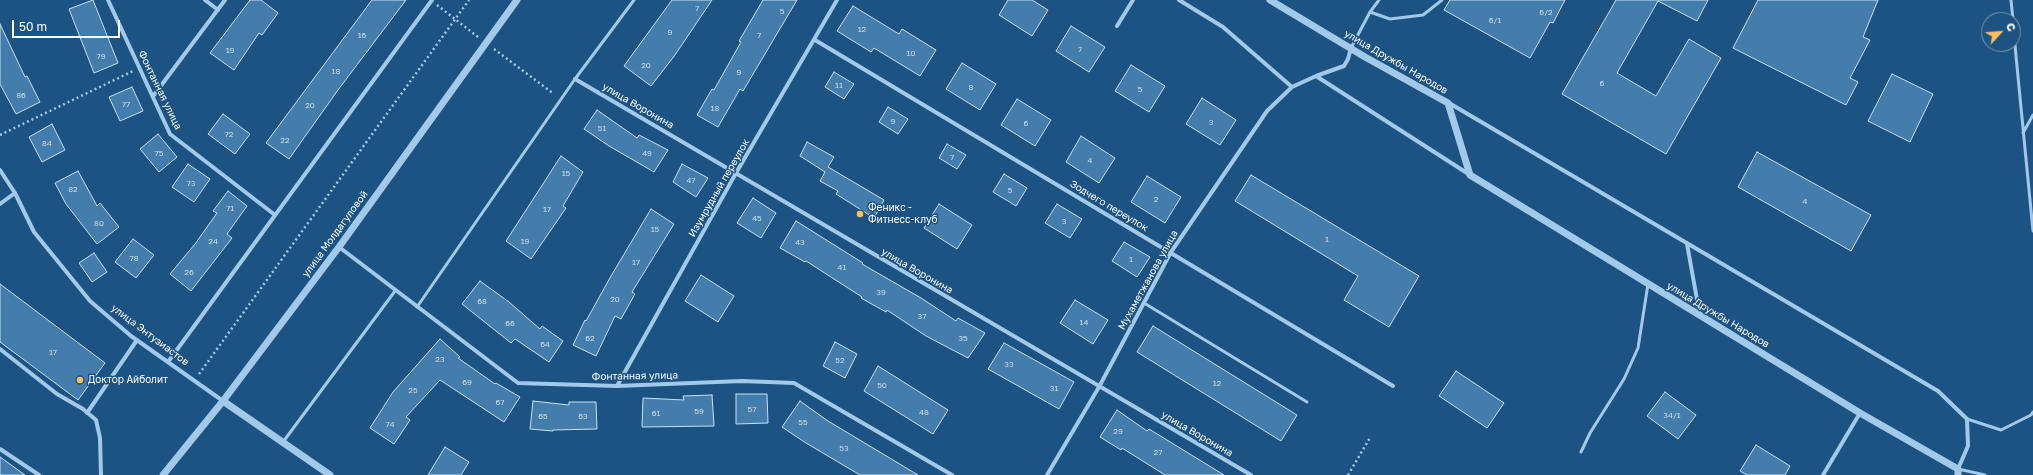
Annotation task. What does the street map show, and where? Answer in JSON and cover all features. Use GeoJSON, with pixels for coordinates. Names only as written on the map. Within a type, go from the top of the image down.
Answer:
{"type":"FeatureCollection","features":[{"type":"Feature","properties":{"kind":"street","name":"Фонтанная улица"},"geometry":{"type":"LineString","coordinates":[[108,0],[154,95],[170,134],[275,215]]}},
{"type":"Feature","properties":{"kind":"street"},"geometry":{"type":"LineString","coordinates":[[205,0],[218,10]]}},
{"type":"Feature","properties":{"kind":"street"},"geometry":{"type":"LineString","coordinates":[[154,95],[225,0]]}},
{"type":"Feature","properties":{"kind":"street"},"geometry":{"type":"LineString","coordinates":[[168,362],[432,0]]}},
{"type":"Feature","properties":{"kind":"street","name":"улица Молдагуловой"},"geometry":{"type":"LineString","coordinates":[[163,475],[223,400],[339,247],[517,0]]}},
{"type":"Feature","properties":{"kind":"street","name":"Изумрудный переулок"},"geometry":{"type":"LineString","coordinates":[[617,386],[736,173],[816,40],[837,0]]}},
{"type":"Feature","properties":{"kind":"street"},"geometry":{"type":"LineString","coordinates":[[1117,26],[1133,0]]}},
{"type":"Feature","properties":{"kind":"street"},"geometry":{"type":"LineString","coordinates":[[1179,0],[1223,27],[1292,87]]}},
{"type":"Feature","properties":{"kind":"street","name":"улица Дружбы Народов"},"geometry":{"type":"LineString","coordinates":[[1270,0],[1448,103],[1470,175]]}},
{"type":"Feature","properties":{"kind":"street","name":"Зодчего переулок"},"geometry":{"type":"LineString","coordinates":[[816,40],[1393,386]]}},
{"type":"Feature","properties":{"kind":"street","name":"Мухаметжанова улица"},"geometry":{"type":"LineString","coordinates":[[1046,475],[1099,387],[1171,252],[1267,111],[1292,87],[1316,76],[1344,66],[1351,48]]}},
{"type":"Feature","properties":{"kind":"street","name":"улица Дружбы Народов"},"geometry":{"type":"LineString","coordinates":[[1316,76],[1470,175],[1958,472]]}},
{"type":"Feature","properties":{"kind":"street","name":"улица Воронина"},"geometry":{"type":"LineString","coordinates":[[575,79],[1251,475]]}},
{"type":"Feature","properties":{"kind":"street"},"geometry":{"type":"LineString","coordinates":[[1448,103],[1938,392],[1967,419],[1968,446],[1958,472]]}},
{"type":"Feature","properties":{"kind":"street","name":"улица Энтузиастов"},"geometry":{"type":"LineString","coordinates":[[0,170],[15,193],[34,232],[90,301],[137,340],[330,475]]}},
{"type":"Feature","properties":{"kind":"street"},"geometry":{"type":"LineString","coordinates":[[0,204],[15,193]]}},
{"type":"Feature","properties":{"kind":"street"},"geometry":{"type":"LineString","coordinates":[[1687,244],[1700,316]]}},
{"type":"Feature","properties":{"kind":"street","name":"Фонтанная улица"},"geometry":{"type":"LineString","coordinates":[[339,247],[518,383],[617,386],[742,380],[794,383],[952,475]]}},
{"type":"Feature","properties":{"kind":"street"},"geometry":{"type":"LineString","coordinates":[[87,413],[137,340]]}},
{"type":"Feature","properties":{"kind":"street"},"geometry":{"type":"LineString","coordinates":[[0,349],[56,394],[96,420],[100,438],[101,475]]}},
{"type":"Feature","properties":{"kind":"street"},"geometry":{"type":"LineString","coordinates":[[1823,475],[1860,413]]}},
{"type":"Feature","properties":{"kind":"street"},"geometry":{"type":"LineString","coordinates":[[0,449],[39,475]]}},
{"type":"Feature","properties":{"kind":"lane"},"geometry":{"type":"LineString","coordinates":[[417,307],[575,79],[634,0]]}},
{"type":"Feature","properties":{"kind":"lane"},"geometry":{"type":"LineString","coordinates":[[1351,48],[1370,12],[1379,0]]}},
{"type":"Feature","properties":{"kind":"lane"},"geometry":{"type":"LineString","coordinates":[[1370,12],[1390,20],[1423,15],[1442,0]]}},
{"type":"Feature","properties":{"kind":"lane"},"geometry":{"type":"LineString","coordinates":[[2011,0],[2012,12]]}},
{"type":"Feature","properties":{"kind":"lane"},"geometry":{"type":"LineString","coordinates":[[2016,52],[2033,230]]}},
{"type":"Feature","properties":{"kind":"lane"},"geometry":{"type":"LineString","coordinates":[[2023,133],[2033,115]]}},
{"type":"Feature","properties":{"kind":"lane"},"geometry":{"type":"LineString","coordinates":[[1581,452],[1590,433],[1624,379],[1638,348],[1648,284]]}},
{"type":"Feature","properties":{"kind":"lane"},"geometry":{"type":"LineString","coordinates":[[283,443],[395,291]]}},
{"type":"Feature","properties":{"kind":"lane"},"geometry":{"type":"LineString","coordinates":[[1144,303],[1306,402]]}},
{"type":"Feature","properties":{"kind":"lane"},"geometry":{"type":"LineString","coordinates":[[1967,419],[2000,430],[2031,415],[2033,412]]}},
{"type":"Feature","properties":{"kind":"lane"},"geometry":{"type":"LineString","coordinates":[[1958,472],[1985,475]]}},
{"type":"Feature","properties":{"kind":"path"},"geometry":{"type":"LineString","coordinates":[[432,0],[456,20],[561,99]]}},
{"type":"Feature","properties":{"kind":"path"},"geometry":{"type":"LineString","coordinates":[[194,380],[470,0]]}},
{"type":"Feature","properties":{"kind":"path"},"geometry":{"type":"LineString","coordinates":[[0,135],[140,67]]}},
{"type":"Feature","properties":{"kind":"path"},"geometry":{"type":"LineString","coordinates":[[1348,475],[1371,436]]}},
{"type":"Feature","properties":{"kind":"building"},"geometry":{"type":"Polygon","coordinates":[[[93,0],[118,63],[94,73],[69,9],[93,0]]]}},
{"type":"Feature","properties":{"kind":"building"},"geometry":{"type":"Polygon","coordinates":[[[250,0],[261,0],[278,13],[262,35],[259,33],[234,70],[210,53],[250,0]]]}},
{"type":"Feature","properties":{"kind":"building"},"geometry":{"type":"Polygon","coordinates":[[[372,0],[406,0],[338,90],[289,159],[266,143],[372,0]]]}},
{"type":"Feature","properties":{"kind":"building"},"geometry":{"type":"Polygon","coordinates":[[[672,0],[712,0],[675,55],[651,86],[624,66],[672,0]]]}},
{"type":"Feature","properties":{"kind":"building"},"geometry":{"type":"Polygon","coordinates":[[[763,0],[797,0],[743,91],[740,89],[718,127],[697,115],[712,89],[714,90],[741,42],[739,41],[763,0]]]}},
{"type":"Feature","properties":{"kind":"building"},"geometry":{"type":"Polygon","coordinates":[[[1008,0],[1032,0],[1048,10],[1032,36],[999,15],[1008,0]]]}},
{"type":"Feature","properties":{"kind":"building"},"geometry":{"type":"Polygon","coordinates":[[[1450,0],[1565,0],[1553,23],[1550,22],[1530,58],[1444,10],[1450,0]]]}},
{"type":"Feature","properties":{"kind":"building"},"geometry":{"type":"Polygon","coordinates":[[[1616,0],[1708,0],[1697,21],[1658,1],[1617,73],[1656,96],[1689,39],[1721,58],[1666,154],[1562,94],[1616,0]]]}},
{"type":"Feature","properties":{"kind":"building"},"geometry":{"type":"Polygon","coordinates":[[[1758,0],[1878,0],[1863,37],[1870,40],[1850,78],[1858,82],[1846,105],[1733,48],[1758,0]]]}},
{"type":"Feature","properties":{"kind":"building"},"geometry":{"type":"Polygon","coordinates":[[[853,6],[899,34],[902,29],[936,50],[920,76],[874,48],[871,52],[837,31],[853,6]]]}},
{"type":"Feature","properties":{"kind":"building"},"geometry":{"type":"Polygon","coordinates":[[[0,24],[25,77],[27,76],[40,102],[16,114],[0,84],[0,24]]]}},
{"type":"Feature","properties":{"kind":"building"},"geometry":{"type":"Polygon","coordinates":[[[1071,26],[1105,47],[1089,72],[1056,51],[1071,26]]]}},
{"type":"Feature","properties":{"kind":"building"},"geometry":{"type":"Polygon","coordinates":[[[962,63],[996,84],[980,110],[946,89],[962,63]]]}},
{"type":"Feature","properties":{"kind":"building"},"geometry":{"type":"Polygon","coordinates":[[[1131,65],[1165,86],[1149,112],[1115,91],[1131,65]]]}},
{"type":"Feature","properties":{"kind":"building"},"geometry":{"type":"Polygon","coordinates":[[[834,72],[854,84],[844,99],[825,87],[834,72]]]}},
{"type":"Feature","properties":{"kind":"building"},"geometry":{"type":"Polygon","coordinates":[[[1892,74],[1933,94],[1910,142],[1868,121],[1892,74]]]}},
{"type":"Feature","properties":{"kind":"building"},"geometry":{"type":"Polygon","coordinates":[[[132,87],[143,111],[120,121],[109,97],[132,87]]]}},
{"type":"Feature","properties":{"kind":"building"},"geometry":{"type":"Polygon","coordinates":[[[1202,98],[1236,120],[1220,145],[1186,124],[1202,98]]]}},
{"type":"Feature","properties":{"kind":"building"},"geometry":{"type":"Polygon","coordinates":[[[1017,99],[1051,120],[1035,146],[1001,125],[1017,99]]]}},
{"type":"Feature","properties":{"kind":"building"},"geometry":{"type":"Polygon","coordinates":[[[888,107],[908,119],[898,134],[879,122],[888,107]]]}},
{"type":"Feature","properties":{"kind":"building"},"geometry":{"type":"Polygon","coordinates":[[[597,110],[637,138],[639,135],[668,150],[654,172],[609,146],[584,129],[597,110]]]}},
{"type":"Feature","properties":{"kind":"building"},"geometry":{"type":"Polygon","coordinates":[[[223,114],[250,134],[235,154],[208,134],[223,114]]]}},
{"type":"Feature","properties":{"kind":"building"},"geometry":{"type":"Polygon","coordinates":[[[52,124],[65,150],[42,162],[29,137],[52,124]]]}},
{"type":"Feature","properties":{"kind":"building"},"geometry":{"type":"Polygon","coordinates":[[[158,134],[177,157],[159,172],[140,149],[158,134]]]}},
{"type":"Feature","properties":{"kind":"building"},"geometry":{"type":"Polygon","coordinates":[[[1081,136],[1115,158],[1099,183],[1066,162],[1081,136]]]}},
{"type":"Feature","properties":{"kind":"building"},"geometry":{"type":"Polygon","coordinates":[[[807,142],[834,157],[828,167],[884,200],[874,218],[836,194],[838,191],[820,181],[825,172],[800,156],[807,142]]]}},
{"type":"Feature","properties":{"kind":"building"},"geometry":{"type":"Polygon","coordinates":[[[947,144],[966,155],[957,169],[939,158],[947,144]]]}},
{"type":"Feature","properties":{"kind":"building"},"geometry":{"type":"Polygon","coordinates":[[[1757,152],[1871,215],[1851,251],[1738,187],[1757,152]]]}},
{"type":"Feature","properties":{"kind":"building"},"geometry":{"type":"Polygon","coordinates":[[[561,156],[583,172],[563,206],[566,208],[531,259],[506,241],[561,156]]]}},
{"type":"Feature","properties":{"kind":"building"},"geometry":{"type":"Polygon","coordinates":[[[188,164],[210,179],[194,202],[172,187],[188,164]]]}},
{"type":"Feature","properties":{"kind":"building"},"geometry":{"type":"Polygon","coordinates":[[[682,164],[708,178],[696,197],[673,182],[682,164]]]}},
{"type":"Feature","properties":{"kind":"building"},"geometry":{"type":"Polygon","coordinates":[[[78,171],[97,206],[100,203],[119,227],[97,244],[66,204],[55,183],[78,171]]]}},
{"type":"Feature","properties":{"kind":"building"},"geometry":{"type":"Polygon","coordinates":[[[1004,174],[1027,188],[1016,206],[993,192],[1004,174]]]}},
{"type":"Feature","properties":{"kind":"building"},"geometry":{"type":"Polygon","coordinates":[[[1251,175],[1419,276],[1389,327],[1344,300],[1358,276],[1235,201],[1251,175]]]}},
{"type":"Feature","properties":{"kind":"building"},"geometry":{"type":"Polygon","coordinates":[[[1147,176],[1181,197],[1165,223],[1131,202],[1147,176]]]}},
{"type":"Feature","properties":{"kind":"building"},"geometry":{"type":"Polygon","coordinates":[[[228,191],[247,206],[227,234],[232,238],[191,291],[170,274],[195,244],[217,213],[213,211],[228,191]]]}},
{"type":"Feature","properties":{"kind":"building"},"geometry":{"type":"Polygon","coordinates":[[[753,198],[776,213],[761,238],[737,223],[753,198]]]}},
{"type":"Feature","properties":{"kind":"building"},"geometry":{"type":"Polygon","coordinates":[[[939,204],[972,225],[957,249],[924,228],[939,204]]]}},
{"type":"Feature","properties":{"kind":"building"},"geometry":{"type":"Polygon","coordinates":[[[1057,204],[1082,219],[1070,238],[1045,223],[1057,204]]]}},
{"type":"Feature","properties":{"kind":"building"},"geometry":{"type":"Polygon","coordinates":[[[651,209],[674,224],[632,292],[635,294],[621,319],[615,316],[596,356],[573,345],[585,320],[586,321],[651,209]]]}},
{"type":"Feature","properties":{"kind":"building"},"geometry":{"type":"Polygon","coordinates":[[[796,221],[863,263],[862,264],[921,298],[956,321],[958,318],[985,333],[968,358],[926,336],[887,310],[886,312],[861,298],[862,297],[806,261],[805,262],[780,248],[796,221]]]}},
{"type":"Feature","properties":{"kind":"building"},"geometry":{"type":"Polygon","coordinates":[[[133,239],[154,255],[136,278],[115,262],[133,239]]]}},
{"type":"Feature","properties":{"kind":"building"},"geometry":{"type":"Polygon","coordinates":[[[1124,242],[1150,257],[1137,277],[1112,261],[1124,242]]]}},
{"type":"Feature","properties":{"kind":"building"},"geometry":{"type":"Polygon","coordinates":[[[94,253],[107,272],[92,282],[79,263],[94,253]]]}},
{"type":"Feature","properties":{"kind":"building"},"geometry":{"type":"Polygon","coordinates":[[[701,275],[734,296],[718,322],[685,301],[701,275]]]}},
{"type":"Feature","properties":{"kind":"building"},"geometry":{"type":"Polygon","coordinates":[[[480,281],[509,302],[540,329],[542,326],[563,341],[549,362],[515,339],[511,343],[462,304],[480,281]]]}},
{"type":"Feature","properties":{"kind":"building"},"geometry":{"type":"Polygon","coordinates":[[[0,284],[105,363],[78,400],[0,342],[0,284]]]}},
{"type":"Feature","properties":{"kind":"building"},"geometry":{"type":"Polygon","coordinates":[[[1075,300],[1108,320],[1093,344],[1060,323],[1075,300]]]}},
{"type":"Feature","properties":{"kind":"building"},"geometry":{"type":"Polygon","coordinates":[[[1153,326],[1297,415],[1281,441],[1137,352],[1153,326]]]}},
{"type":"Feature","properties":{"kind":"building"},"geometry":{"type":"Polygon","coordinates":[[[440,339],[460,357],[458,358],[495,384],[496,383],[520,397],[504,422],[440,380],[406,417],[410,420],[394,444],[370,428],[393,392],[440,339]]]}},
{"type":"Feature","properties":{"kind":"building"},"geometry":{"type":"Polygon","coordinates":[[[835,342],[857,354],[845,378],[823,366],[835,342]]]}},
{"type":"Feature","properties":{"kind":"building"},"geometry":{"type":"Polygon","coordinates":[[[1004,343],[1074,382],[1059,409],[988,369],[1004,343]]]}},
{"type":"Feature","properties":{"kind":"building"},"geometry":{"type":"Polygon","coordinates":[[[878,366],[948,410],[933,434],[864,391],[878,366]]]}},
{"type":"Feature","properties":{"kind":"building"},"geometry":{"type":"Polygon","coordinates":[[[1456,371],[1504,403],[1487,428],[1439,396],[1456,371]]]}},
{"type":"Feature","properties":{"kind":"building"},"geometry":{"type":"Polygon","coordinates":[[[1665,392],[1696,415],[1678,439],[1647,416],[1665,392]]]}},
{"type":"Feature","properties":{"kind":"building"},"geometry":{"type":"Polygon","coordinates":[[[736,394],[767,394],[768,423],[736,424],[736,394]]]}},
{"type":"Feature","properties":{"kind":"building"},"geometry":{"type":"Polygon","coordinates":[[[712,395],[714,426],[642,427],[643,398],[684,400],[683,396],[712,395]]]}},
{"type":"Feature","properties":{"kind":"building"},"geometry":{"type":"Polygon","coordinates":[[[533,401],[569,405],[569,402],[596,402],[597,429],[553,431],[530,429],[533,401]]]}},
{"type":"Feature","properties":{"kind":"building"},"geometry":{"type":"Polygon","coordinates":[[[800,401],[828,421],[918,475],[860,475],[806,443],[782,427],[800,401]]]}},
{"type":"Feature","properties":{"kind":"building"},"geometry":{"type":"Polygon","coordinates":[[[1117,410],[1147,431],[1149,429],[1224,475],[1165,475],[1122,448],[1121,450],[1100,437],[1117,410]]]}},
{"type":"Feature","properties":{"kind":"building"},"geometry":{"type":"Polygon","coordinates":[[[1756,445],[1790,466],[1785,475],[1747,475],[1740,471],[1756,445]]]}},
{"type":"Feature","properties":{"kind":"building"},"geometry":{"type":"Polygon","coordinates":[[[445,447],[469,462],[461,475],[428,475],[445,447]]]}},
{"type":"Feature","properties":{"kind":"building"},"geometry":{"type":"Polygon","coordinates":[[[0,457],[25,475],[0,475],[0,457]]]}},
{"type":"Feature","properties":{"kind":"place","name":"Феникс - Фитнесс-клуб"},"geometry":{"type":"Point","coordinates":[860,214]}},
{"type":"Feature","properties":{"kind":"place","name":"Доктор Айболит"},"geometry":{"type":"Point","coordinates":[80,380]}}]}
